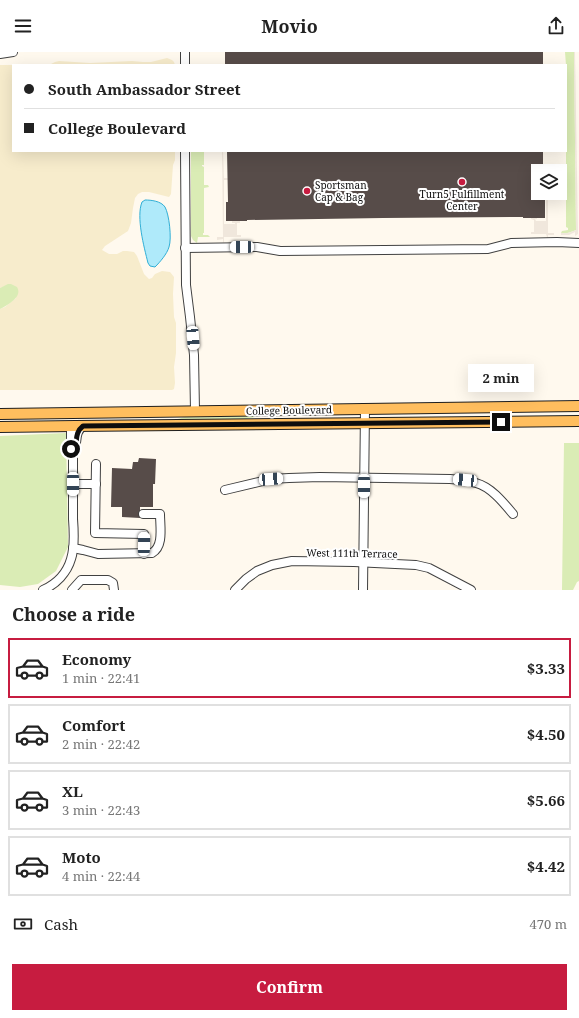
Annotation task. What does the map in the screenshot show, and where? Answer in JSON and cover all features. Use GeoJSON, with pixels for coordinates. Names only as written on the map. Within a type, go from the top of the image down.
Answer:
{"type":"FeatureCollection","features":[{"type":"Feature","properties":{"kind":"main road","name":"College Boulevard"},"geometry":{"type":"LineString","coordinates":[[0,414],[579,406]]}},
{"type":"Feature","properties":{"kind":"main road","name":"College Boulevard"},"geometry":{"type":"LineString","coordinates":[[0,427],[579,421]]}},
{"type":"Feature","properties":{"kind":"street"},"geometry":{"type":"LineString","coordinates":[[0,54],[13,52]]}},
{"type":"Feature","properties":{"kind":"street"},"geometry":{"type":"LineString","coordinates":[[185,52],[185,64]]}},
{"type":"Feature","properties":{"kind":"street"},"geometry":{"type":"LineString","coordinates":[[185,152],[186,285],[194,355],[195,411]]}},
{"type":"Feature","properties":{"kind":"street"},"geometry":{"type":"LineString","coordinates":[[185,248],[257,247],[280,251],[488,249],[511,243],[579,243]]}},
{"type":"Feature","properties":{"kind":"street"},"geometry":{"type":"LineString","coordinates":[[363,590],[365,409]]}},
{"type":"Feature","properties":{"kind":"street"},"geometry":{"type":"LineString","coordinates":[[73,452],[76,448],[77,432],[74,413]]}},
{"type":"Feature","properties":{"kind":"street"},"geometry":{"type":"LineString","coordinates":[[47,589],[58,580],[66,570],[71,559],[73,548],[73,452],[71,449],[76,426]]}},
{"type":"Feature","properties":{"kind":"street"},"geometry":{"type":"LineString","coordinates":[[96,464],[95,533],[144,534],[144,554]]}},
{"type":"Feature","properties":{"kind":"street"},"geometry":{"type":"LineString","coordinates":[[225,490],[271,479],[320,477],[465,480],[483,486],[496,496],[513,514]]}},
{"type":"Feature","properties":{"kind":"street"},"geometry":{"type":"LineString","coordinates":[[73,484],[96,484]]}},
{"type":"Feature","properties":{"kind":"street"},"geometry":{"type":"LineString","coordinates":[[73,548],[98,554],[152,553],[158,548],[160,541],[160,514],[143,514]]}},
{"type":"Feature","properties":{"kind":"street","name":"West 111th Terrace"},"geometry":{"type":"LineString","coordinates":[[235,590],[257,571],[285,562],[363,562],[405,564],[429,568],[472,590]]}},
{"type":"Feature","properties":{"kind":"street"},"geometry":{"type":"LineString","coordinates":[[72,590],[81,580],[108,580],[113,584],[114,590]]}},
{"type":"Feature","properties":{"kind":"shaded area"},"geometry":{"type":"Polygon","coordinates":[[[574,52],[578,234],[575,236],[575,232],[569,235],[561,235],[561,233],[568,233],[576,230],[574,52]]]}},
{"type":"Feature","properties":{"kind":"shaded area"},"geometry":{"type":"Polygon","coordinates":[[[167,58],[175,64],[51,64],[59,61],[90,63],[132,61],[151,62],[167,58]]]}},
{"type":"Feature","properties":{"kind":"shaded area"},"geometry":{"type":"Polygon","coordinates":[[[0,65],[12,65],[12,152],[175,152],[171,194],[169,197],[149,192],[142,192],[138,194],[135,198],[131,223],[128,231],[105,246],[102,250],[109,254],[117,254],[123,251],[134,252],[144,274],[149,279],[162,271],[170,272],[174,277],[173,294],[174,317],[176,323],[176,353],[174,367],[174,389],[0,390],[0,309],[16,298],[11,284],[0,288],[0,65]]]}},
{"type":"Feature","properties":{"kind":"shaded area"},"geometry":{"type":"Polygon","coordinates":[[[222,152],[224,178],[228,178],[228,180],[224,180],[224,224],[235,224],[232,223],[232,221],[240,221],[240,223],[237,223],[237,235],[241,235],[241,237],[224,237],[223,243],[223,239],[217,240],[217,237],[223,237],[222,152]]]}},
{"type":"Feature","properties":{"kind":"shaded area"},"geometry":{"type":"Polygon","coordinates":[[[546,200],[548,200],[548,233],[554,233],[554,235],[548,235],[548,239],[546,234],[531,234],[531,232],[534,232],[534,220],[531,218],[537,218],[535,219],[536,221],[546,221],[546,200]]]}},
{"type":"Feature","properties":{"kind":"green space"},"geometry":{"type":"Polygon","coordinates":[[[565,52],[574,52],[576,230],[569,233],[561,233],[562,231],[568,230],[566,227],[567,64],[565,52]]]}},
{"type":"Feature","properties":{"kind":"green space"},"geometry":{"type":"Polygon","coordinates":[[[191,152],[204,152],[204,165],[202,166],[204,167],[204,185],[208,185],[209,187],[204,188],[203,235],[208,235],[210,237],[198,237],[197,243],[191,236],[191,152]]]}},
{"type":"Feature","properties":{"kind":"green space"},"geometry":{"type":"Polygon","coordinates":[[[8,284],[17,287],[18,294],[8,305],[0,309],[0,288],[8,284]]]}},
{"type":"Feature","properties":{"kind":"green space"},"geometry":{"type":"Polygon","coordinates":[[[270,415],[243,420],[173,420],[189,416],[270,415]]]}},
{"type":"Feature","properties":{"kind":"green space"},"geometry":{"type":"Polygon","coordinates":[[[66,433],[68,547],[56,571],[38,584],[20,587],[0,585],[0,436],[66,433]]]}},
{"type":"Feature","properties":{"kind":"green space"},"geometry":{"type":"Polygon","coordinates":[[[564,443],[579,443],[579,581],[573,590],[562,590],[564,443]]]}},
{"type":"Feature","properties":{"kind":"water"},"geometry":{"type":"Polygon","coordinates":[[[145,200],[161,203],[165,207],[169,220],[169,247],[165,255],[155,267],[150,266],[148,263],[141,232],[140,208],[142,202],[145,200]]]}},
{"type":"Feature","properties":{"kind":"building"},"geometry":{"type":"Polygon","coordinates":[[[225,52],[543,52],[543,64],[225,64],[225,52]]]}},
{"type":"Feature","properties":{"kind":"building"},"geometry":{"type":"Polygon","coordinates":[[[227,152],[543,152],[543,164],[531,164],[531,200],[545,200],[545,218],[383,218],[226,221],[226,202],[228,202],[227,152]]]}},
{"type":"Feature","properties":{"kind":"building"},"geometry":{"type":"Polygon","coordinates":[[[139,458],[156,459],[155,484],[153,484],[153,507],[140,507],[140,518],[122,517],[122,507],[111,507],[112,468],[132,469],[133,462],[138,462],[139,458]]]}},
{"type":"Feature","properties":{"kind":"place","name":"Turn5 Fulfillment Center"},"geometry":{"type":"Point","coordinates":[462,182]}},
{"type":"Feature","properties":{"kind":"place","name":"Sportsman Cap & Bag"},"geometry":{"type":"Point","coordinates":[307,191]}},
{"type":"Feature","properties":{"kind":"route"},"geometry":{"type":"LineString","coordinates":[[71,449],[73,452],[76,448],[77,432],[81,426],[501,422]]}}]}
